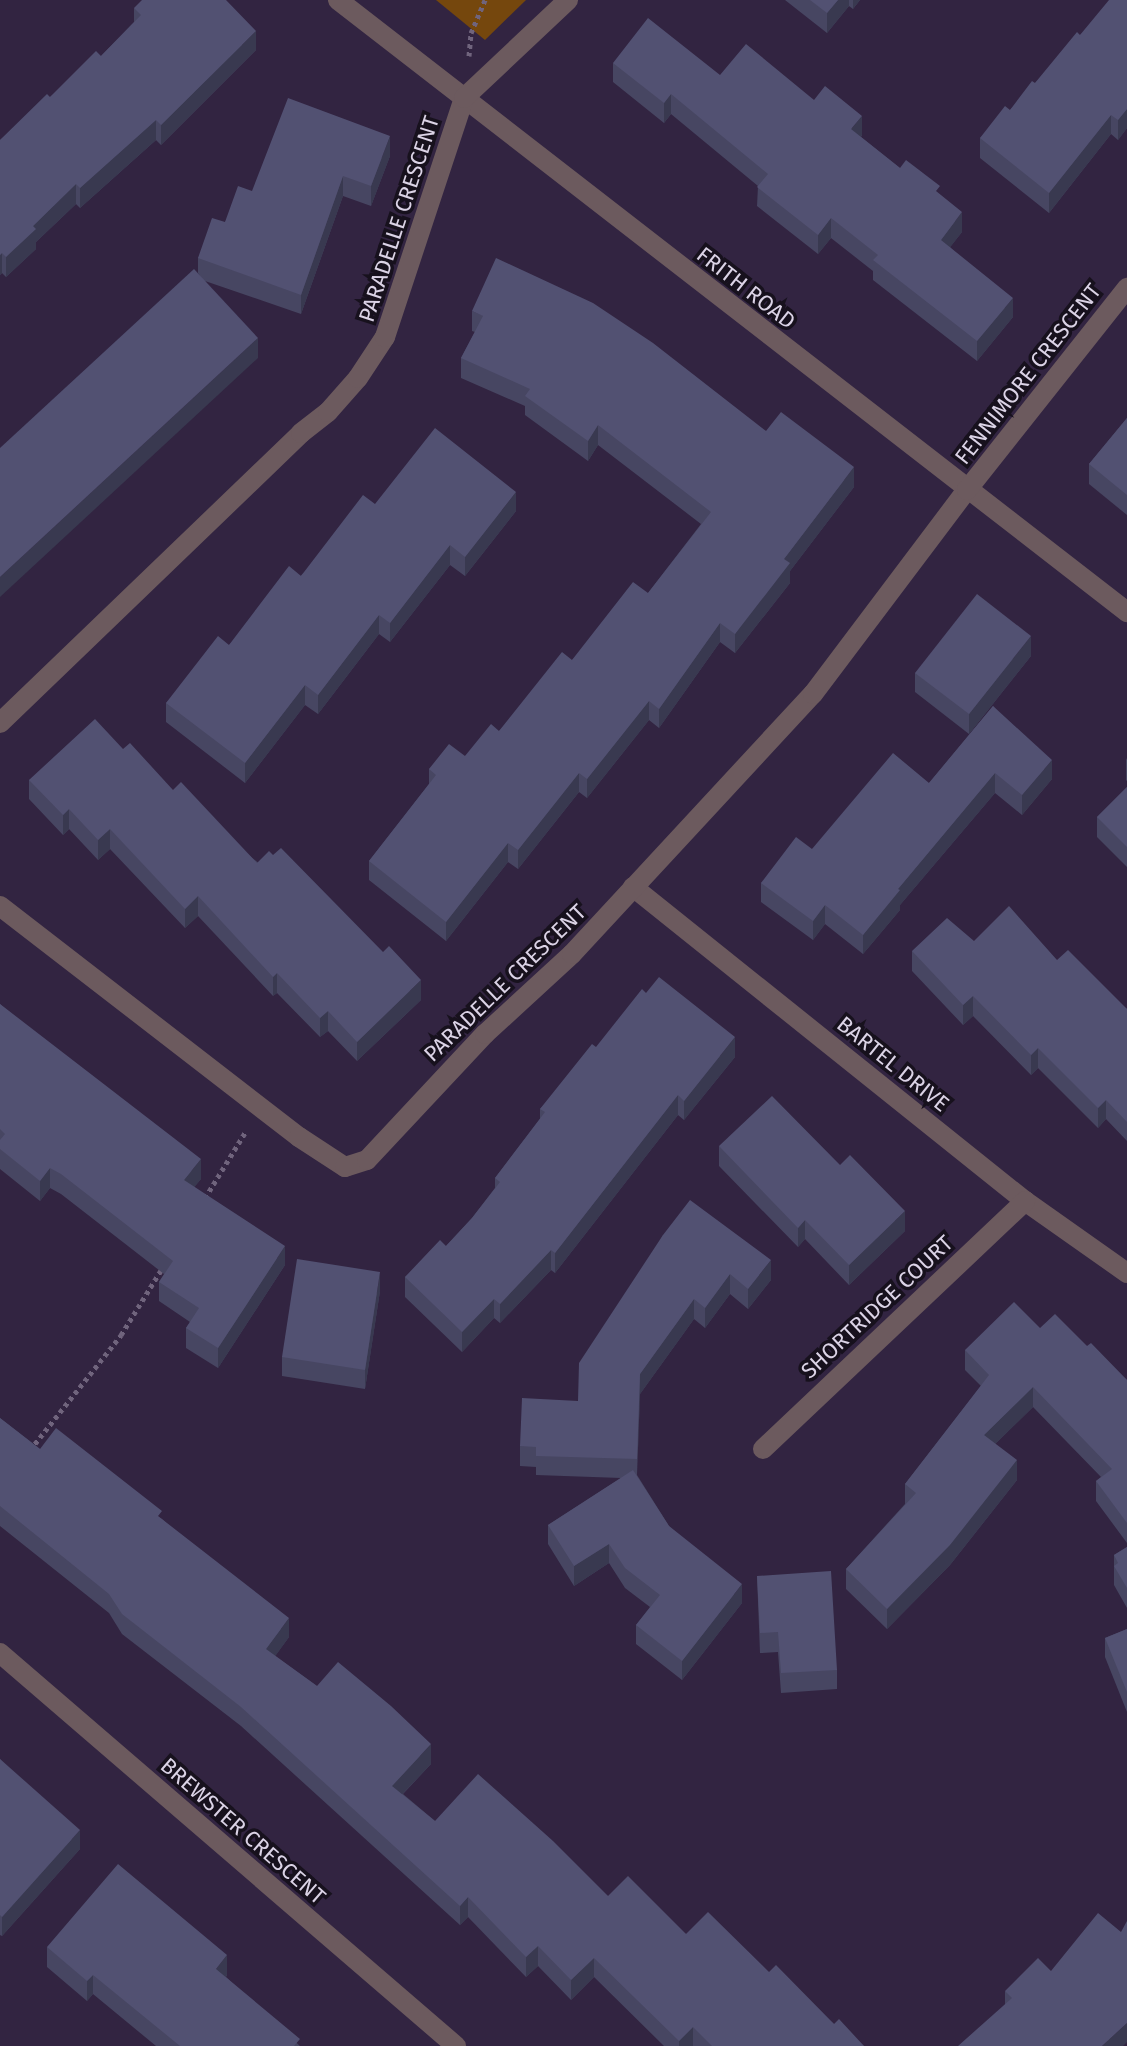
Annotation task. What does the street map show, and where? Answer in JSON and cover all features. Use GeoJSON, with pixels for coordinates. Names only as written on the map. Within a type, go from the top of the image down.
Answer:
{"type":"FeatureCollection","features":[{"type":"Feature","properties":{"kind":"street","name":"FRITH ROAD"},"geometry":{"type":"LineString","coordinates":[[338,0],[1127,612]]}},
{"type":"Feature","properties":{"kind":"street"},"geometry":{"type":"LineString","coordinates":[[464,98],[568,0]]}},
{"type":"Feature","properties":{"kind":"street","name":"PARADELLE CRESCENT"},"geometry":{"type":"LineString","coordinates":[[0,723],[289,444],[328,412],[358,378],[385,337],[464,98]]}},
{"type":"Feature","properties":{"kind":"street","name":"FENNIMORE CRESCENT"},"geometry":{"type":"LineString","coordinates":[[967,490],[1127,288]]}},
{"type":"Feature","properties":{"kind":"street","name":"PARADELLE CRESCENT"},"geometry":{"type":"LineString","coordinates":[[0,906],[260,1109],[345,1167],[367,1160],[485,1034],[572,954],[813,694],[967,490]]}},
{"type":"Feature","properties":{"kind":"street","name":"BARTEL DRIVE"},"geometry":{"type":"LineString","coordinates":[[633,887],[1025,1201],[1127,1273]]}},
{"type":"Feature","properties":{"kind":"street","name":"SHORTRIDGE COURT"},"geometry":{"type":"LineString","coordinates":[[763,1449],[1025,1201]]}},
{"type":"Feature","properties":{"kind":"street","name":"BREWSTER CRESCENT"},"geometry":{"type":"LineString","coordinates":[[0,1653],[456,2046]]}},
{"type":"Feature","properties":{"kind":"path"},"geometry":{"type":"LineString","coordinates":[[203,1202],[260,1109]]}},
{"type":"Feature","properties":{"kind":"path"},"geometry":{"type":"LineString","coordinates":[[28,1453],[121,1335],[170,1255]]}},
{"type":"Feature","properties":{"kind":"shaded area"},"geometry":{"type":"Polygon","coordinates":[[[436,0],[526,0],[485,40],[436,0]]]}},
{"type":"Feature","properties":{"kind":"building"},"geometry":{"type":"Polygon","coordinates":[[[142,0],[226,0],[256,31],[161,125],[156,120],[80,188],[76,184],[33,226],[36,229],[6,257],[2,253],[0,255],[0,140],[47,94],[50,97],[96,51],[101,56],[141,15],[134,8],[142,0]]]}},
{"type":"Feature","properties":{"kind":"building"},"geometry":{"type":"Polygon","coordinates":[[[810,0],[838,0],[827,13],[810,0]]]}},
{"type":"Feature","properties":{"kind":"building"},"geometry":{"type":"Polygon","coordinates":[[[1109,0],[1127,0],[1127,109],[1118,120],[1111,115],[1049,193],[980,138],[1005,106],[1010,110],[1032,81],[1035,83],[1077,32],[1080,35],[1109,0]]]}},
{"type":"Feature","properties":{"kind":"building"},"geometry":{"type":"Polygon","coordinates":[[[648,18],[720,75],[746,44],[814,100],[825,86],[862,116],[851,129],[900,168],[906,160],[940,186],[936,191],[962,212],[941,240],[1013,298],[977,341],[873,260],[878,255],[831,218],[818,235],[757,187],[768,174],[671,94],[664,103],[613,63],[648,18]]]}},
{"type":"Feature","properties":{"kind":"building"},"geometry":{"type":"Polygon","coordinates":[[[288,98],[390,136],[371,186],[343,176],[301,295],[198,258],[212,218],[225,222],[238,186],[252,191],[288,98]]]}},
{"type":"Feature","properties":{"kind":"building"},"geometry":{"type":"Polygon","coordinates":[[[496,258],[593,303],[653,343],[766,431],[781,412],[854,467],[784,559],[790,563],[735,634],[720,623],[659,709],[649,701],[587,779],[579,773],[518,850],[508,843],[446,922],[369,861],[436,775],[429,769],[449,744],[465,756],[491,724],[499,731],[562,652],[572,660],[633,582],[648,593],[711,512],[598,425],[588,441],[525,396],[530,389],[461,358],[483,316],[472,311],[496,258]]]}},
{"type":"Feature","properties":{"kind":"building"},"geometry":{"type":"Polygon","coordinates":[[[194,269],[258,338],[0,577],[0,448],[194,269]]]}},
{"type":"Feature","properties":{"kind":"building"},"geometry":{"type":"Polygon","coordinates":[[[1127,418],[1127,495],[1089,464],[1127,418]]]}},
{"type":"Feature","properties":{"kind":"building"},"geometry":{"type":"Polygon","coordinates":[[[435,428],[516,492],[465,557],[450,545],[390,623],[379,615],[318,695],[305,685],[245,763],[166,703],[218,636],[229,645],[289,566],[301,576],[363,495],[375,504],[435,428]]]}},
{"type":"Feature","properties":{"kind":"building"},"geometry":{"type":"Polygon","coordinates":[[[977,594],[1031,636],[969,714],[915,673],[977,594]]]}},
{"type":"Feature","properties":{"kind":"building"},"geometry":{"type":"Polygon","coordinates":[[[993,706],[1052,760],[1022,795],[995,773],[863,935],[825,905],[813,921],[761,883],[796,837],[812,849],[893,753],[929,783],[993,706]]]}},
{"type":"Feature","properties":{"kind":"building"},"geometry":{"type":"Polygon","coordinates":[[[95,719],[123,749],[130,743],[173,790],[181,782],[257,863],[269,851],[273,855],[281,848],[383,952],[389,946],[421,980],[357,1042],[328,1011],[320,1018],[277,973],[273,977],[198,896],[185,909],[110,829],[98,840],[69,809],[63,815],[29,780],[95,719]]]}},
{"type":"Feature","properties":{"kind":"building"},"geometry":{"type":"Polygon","coordinates":[[[1127,787],[1127,847],[1097,817],[1127,787]]]}},
{"type":"Feature","properties":{"kind":"building"},"geometry":{"type":"Polygon","coordinates":[[[1009,906],[1057,960],[1068,950],[1127,1009],[1127,1122],[1106,1100],[1098,1108],[1038,1048],[1031,1055],[973,996],[963,1005],[912,951],[947,918],[974,941],[1009,906]]]}},
{"type":"Feature","properties":{"kind":"building"},"geometry":{"type":"Polygon","coordinates":[[[659,977],[735,1037],[684,1101],[678,1095],[555,1253],[551,1250],[500,1304],[494,1299],[462,1332],[405,1277],[440,1240],[446,1246],[472,1218],[500,1182],[495,1178],[545,1112],[540,1109],[592,1044],[596,1047],[642,989],[646,993],[659,977]]]}},
{"type":"Feature","properties":{"kind":"building"},"geometry":{"type":"Polygon","coordinates":[[[0,1004],[201,1159],[184,1180],[285,1246],[218,1348],[186,1328],[199,1308],[159,1282],[173,1261],[61,1174],[50,1168],[40,1181],[0,1149],[0,1140],[5,1134],[0,1129],[0,1004]]]}},
{"type":"Feature","properties":{"kind":"building"},"geometry":{"type":"Polygon","coordinates":[[[772,1096],[840,1165],[850,1155],[905,1211],[849,1265],[805,1220],[798,1228],[719,1146],[772,1096]]]}},
{"type":"Feature","properties":{"kind":"building"},"geometry":{"type":"Polygon","coordinates":[[[690,1200],[771,1260],[748,1289],[730,1274],[705,1308],[694,1299],[640,1374],[637,1459],[536,1456],[536,1447],[520,1446],[522,1398],[578,1401],[579,1363],[663,1235],[690,1200]]]}},
{"type":"Feature","properties":{"kind":"building"},"geometry":{"type":"Polygon","coordinates":[[[297,1259],[380,1272],[365,1370],[282,1357],[297,1259]]]}},
{"type":"Feature","properties":{"kind":"building"},"geometry":{"type":"Polygon","coordinates":[[[1014,1302],[1040,1328],[1055,1314],[1087,1346],[1091,1343],[1127,1380],[1127,1523],[1096,1481],[1112,1469],[1033,1387],[984,1435],[1017,1460],[950,1545],[887,1609],[846,1569],[916,1493],[905,1484],[989,1375],[965,1350],[1014,1302]]]}},
{"type":"Feature","properties":{"kind":"building"},"geometry":{"type":"Polygon","coordinates":[[[0,1418],[40,1449],[56,1428],[162,1511],[158,1516],[289,1618],[266,1649],[317,1686],[338,1662],[391,1706],[431,1744],[392,1786],[435,1821],[478,1774],[553,1841],[608,1896],[628,1876],[686,1934],[708,1912],[769,1972],[776,1965],[834,2024],[839,2019],[864,2046],[712,2046],[693,2027],[679,2041],[594,1958],[571,1980],[538,1946],[526,1957],[468,1897],[460,1906],[241,1707],[122,1614],[109,1594],[0,1506],[0,1418]]]}},
{"type":"Feature","properties":{"kind":"building"},"geometry":{"type":"Polygon","coordinates":[[[633,1470],[669,1526],[742,1584],[682,1661],[636,1625],[660,1595],[625,1568],[609,1544],[574,1566],[548,1525],[633,1470]]]}},
{"type":"Feature","properties":{"kind":"building"},"geometry":{"type":"Polygon","coordinates":[[[1127,1547],[1127,1588],[1114,1566],[1118,1563],[1114,1555],[1127,1547]]]}},
{"type":"Feature","properties":{"kind":"building"},"geometry":{"type":"Polygon","coordinates":[[[831,1571],[837,1670],[781,1673],[778,1632],[760,1633],[757,1576],[831,1571]]]}},
{"type":"Feature","properties":{"kind":"building"},"geometry":{"type":"Polygon","coordinates":[[[1127,1629],[1127,1692],[1105,1638],[1127,1629]]]}},
{"type":"Feature","properties":{"kind":"building"},"geometry":{"type":"Polygon","coordinates":[[[0,1759],[80,1830],[2,1917],[0,1915],[0,1759]]]}},
{"type":"Feature","properties":{"kind":"building"},"geometry":{"type":"Polygon","coordinates":[[[118,1864],[227,1955],[216,1969],[300,2039],[294,2046],[180,2046],[93,1975],[87,1981],[47,1947],[118,1864]]]}},
{"type":"Feature","properties":{"kind":"building"},"geometry":{"type":"Polygon","coordinates":[[[1098,1913],[1121,1932],[1127,1921],[1127,2023],[1102,2046],[958,2046],[1012,1998],[1005,1991],[1038,1958],[1051,1971],[1098,1913]]]}}]}
